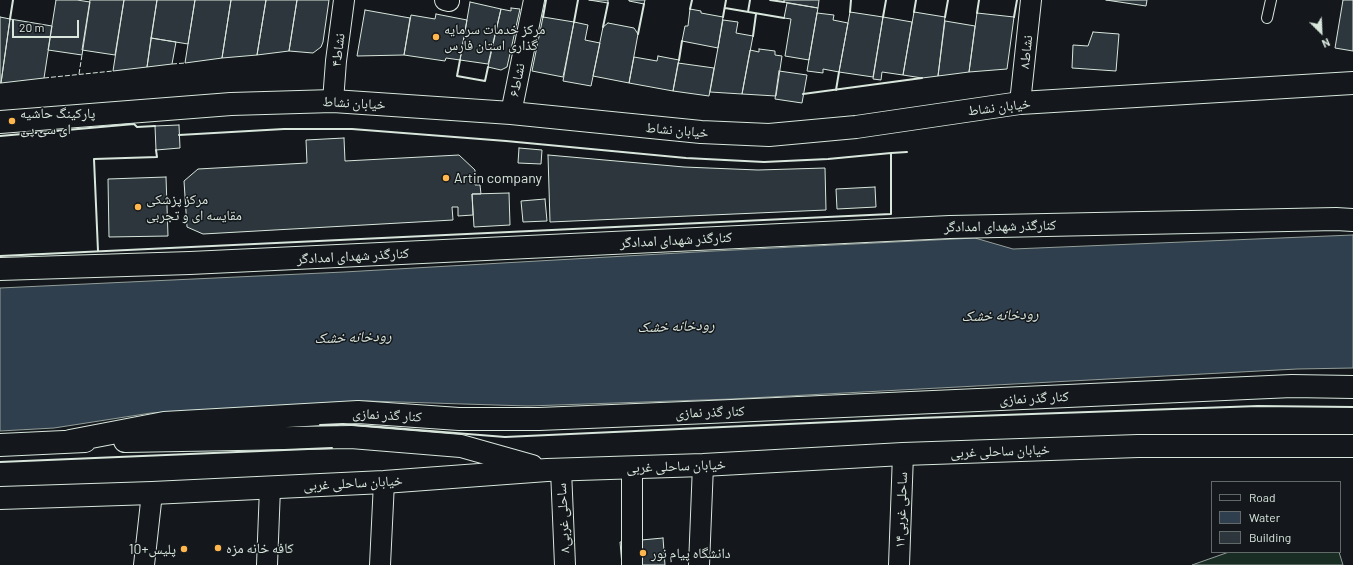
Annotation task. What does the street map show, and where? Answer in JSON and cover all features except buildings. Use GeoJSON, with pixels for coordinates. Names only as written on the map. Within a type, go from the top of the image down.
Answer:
{"type":"FeatureCollection","features":[{"type":"Feature","properties":{"kind":"main road","name":"خیابان نشاط"},"geometry":{"type":"LineString","coordinates":[[0,122],[230,104],[333,101],[511,113],[700,132],[769,135],[856,127],[1020,104],[1353,83]]}},
{"type":"Feature","properties":{"kind":"main road","name":"کنارگذر شهدای امدادگر"},"geometry":{"type":"LineString","coordinates":[[0,269],[190,263],[950,227],[1336,219],[1353,220]]}},
{"type":"Feature","properties":{"kind":"main road","name":"کنار گذر نمازی"},"geometry":{"type":"LineString","coordinates":[[70,442],[164,422],[358,412],[459,419],[539,419],[725,412],[1284,386],[1353,387]]}},
{"type":"Feature","properties":{"kind":"main road"},"geometry":{"type":"LineString","coordinates":[[0,445],[70,442],[351,437],[461,446],[554,470]]}},
{"type":"Feature","properties":{"kind":"main road","name":"خیابان ساحلی غربی"},"geometry":{"type":"LineString","coordinates":[[0,498],[152,494],[384,482],[554,470],[704,465],[903,454],[1138,446],[1353,446]]}},
{"type":"Feature","properties":{"kind":"street","name":"نشاط۴"},"geometry":{"type":"LineString","coordinates":[[333,101],[336,60],[344,0]]}},
{"type":"Feature","properties":{"kind":"street","name":"نشاط۶"},"geometry":{"type":"LineString","coordinates":[[511,113],[534,0]]}},
{"type":"Feature","properties":{"kind":"street","name":"نشاط۸"},"geometry":{"type":"LineString","coordinates":[[1020,104],[1031,0]]}},
{"type":"Feature","properties":{"kind":"street","name":"ساحلی غربی۱۴"},"geometry":{"type":"LineString","coordinates":[[899,565],[903,454]]}},
{"type":"Feature","properties":{"kind":"street"},"geometry":{"type":"LineString","coordinates":[[700,565],[704,465]]}},
{"type":"Feature","properties":{"kind":"street"},"geometry":{"type":"LineString","coordinates":[[632,468],[632,565]]}},
{"type":"Feature","properties":{"kind":"street","name":"ساحلی غربی۸"},"geometry":{"type":"LineString","coordinates":[[554,470],[565,565]]}},
{"type":"Feature","properties":{"kind":"street"},"geometry":{"type":"LineString","coordinates":[[380,565],[384,482]]}},
{"type":"Feature","properties":{"kind":"street"},"geometry":{"type":"LineString","coordinates":[[267,565],[270,488]]}},
{"type":"Feature","properties":{"kind":"street"},"geometry":{"type":"LineString","coordinates":[[144,565],[152,494]]}},
{"type":"Feature","properties":{"kind":"lane"},"geometry":{"type":"LineString","coordinates":[[1267,18],[1271,0]]}},
{"type":"Feature","properties":{"kind":"green space"},"geometry":{"type":"Polygon","coordinates":[[[1226,553],[1339,553],[1343,565],[1192,565],[1226,553]]]}},
{"type":"Feature","properties":{"kind":"water","name":"رودخانه خشک"},"geometry":{"type":"Polygon","coordinates":[[[1353,235],[1353,368],[1297,369],[731,399],[528,406],[367,401],[151,413],[54,428],[0,431],[0,288],[344,272],[975,238],[1013,249],[1353,235]]]}},
{"type":"Feature","properties":{"kind":"fence"},"geometry":{"type":"LineString","coordinates":[[79,74],[82,55]]}},
{"type":"Feature","properties":{"kind":"fence"},"geometry":{"type":"LineString","coordinates":[[172,64],[185,63]]}},
{"type":"Feature","properties":{"kind":"fence"},"geometry":{"type":"LineString","coordinates":[[44,78],[113,71]]}},
{"type":"Feature","properties":{"kind":"wall"},"geometry":{"type":"LineString","coordinates":[[10,19],[13,0]]}},
{"type":"Feature","properties":{"kind":"wall"},"geometry":{"type":"LineString","coordinates":[[543,17],[546,0]]}},
{"type":"Feature","properties":{"kind":"wall"},"geometry":{"type":"LineString","coordinates":[[574,22],[578,0]]}},
{"type":"Feature","properties":{"kind":"wall"},"geometry":{"type":"LineString","coordinates":[[690,9],[692,0]]}},
{"type":"Feature","properties":{"kind":"wall"},"geometry":{"type":"LineString","coordinates":[[723,17],[726,0]]}},
{"type":"Feature","properties":{"kind":"wall"},"geometry":{"type":"LineString","coordinates":[[748,12],[750,0]]}},
{"type":"Feature","properties":{"kind":"wall"},"geometry":{"type":"LineString","coordinates":[[770,0],[784,2]]}},
{"type":"Feature","properties":{"kind":"wall"},"geometry":{"type":"LineString","coordinates":[[850,12],[851,0]]}},
{"type":"Feature","properties":{"kind":"wall"},"geometry":{"type":"LineString","coordinates":[[883,17],[886,0]]}},
{"type":"Feature","properties":{"kind":"wall"},"geometry":{"type":"LineString","coordinates":[[914,12],[916,0]]}},
{"type":"Feature","properties":{"kind":"wall"},"geometry":{"type":"LineString","coordinates":[[945,17],[948,0]]}},
{"type":"Feature","properties":{"kind":"wall"},"geometry":{"type":"LineString","coordinates":[[977,13],[979,0]]}},
{"type":"Feature","properties":{"kind":"wall"},"geometry":{"type":"LineString","coordinates":[[1014,17],[1017,0]]}},
{"type":"Feature","properties":{"kind":"wall"},"geometry":{"type":"LineString","coordinates":[[603,27],[608,3]]}},
{"type":"Feature","properties":{"kind":"wall"},"geometry":{"type":"LineString","coordinates":[[638,34],[644,4]]}},
{"type":"Feature","properties":{"kind":"wall"},"geometry":{"type":"LineString","coordinates":[[725,8],[784,18]]}},
{"type":"Feature","properties":{"kind":"wall"},"geometry":{"type":"LineString","coordinates":[[753,36],[756,14]]}},
{"type":"Feature","properties":{"kind":"wall"},"geometry":{"type":"LineString","coordinates":[[679,60],[682,41]]}},
{"type":"Feature","properties":{"kind":"wall"},"geometry":{"type":"LineString","coordinates":[[460,60],[457,76],[485,81],[488,67]]}},
{"type":"Feature","properties":{"kind":"wall"},"geometry":{"type":"LineString","coordinates":[[836,90],[839,72]]}},
{"type":"Feature","properties":{"kind":"wall"},"geometry":{"type":"LineString","coordinates":[[803,94],[922,78]]}},
{"type":"Feature","properties":{"kind":"wall"},"geometry":{"type":"LineString","coordinates":[[0,136],[134,124],[137,127],[155,126]]}},
{"type":"Feature","properties":{"kind":"wall"},"geometry":{"type":"LineString","coordinates":[[0,256],[891,214],[891,153],[828,159],[764,162],[686,158],[506,141],[352,129],[284,129],[179,135]]}},
{"type":"Feature","properties":{"kind":"wall"},"geometry":{"type":"LineString","coordinates":[[98,251],[94,159],[157,157],[156,150]]}},
{"type":"Feature","properties":{"kind":"wall"},"geometry":{"type":"LineString","coordinates":[[891,153],[907,152]]}},
{"type":"Feature","properties":{"kind":"wall"},"geometry":{"type":"LineString","coordinates":[[320,425],[343,424],[505,437],[919,418],[1258,406],[1353,407]]}},
{"type":"Feature","properties":{"kind":"wall"},"geometry":{"type":"LineString","coordinates":[[0,462],[332,448]]}},
{"type":"Feature","properties":{"kind":"place","name":"مرکز خدمات سرمایه گذاری استان فارس"},"geometry":{"type":"Point","coordinates":[436,37]}},
{"type":"Feature","properties":{"kind":"place","name":"پارکینگ حاشیه ای سی پی"},"geometry":{"type":"Point","coordinates":[12,121]}},
{"type":"Feature","properties":{"kind":"place","name":"Artin company"},"geometry":{"type":"Point","coordinates":[446,178]}},
{"type":"Feature","properties":{"kind":"place","name":"مرکز پزشکی مقایسه ای و تجربی"},"geometry":{"type":"Point","coordinates":[138,207]}},
{"type":"Feature","properties":{"kind":"place","name":"کافه خانه مزه"},"geometry":{"type":"Point","coordinates":[218,548]}},
{"type":"Feature","properties":{"kind":"place","name":"پلیس+10"},"geometry":{"type":"Point","coordinates":[184,549]}},
{"type":"Feature","properties":{"kind":"place","name":"دانشگاه پیام نور"},"geometry":{"type":"Point","coordinates":[643,553]}}]}
